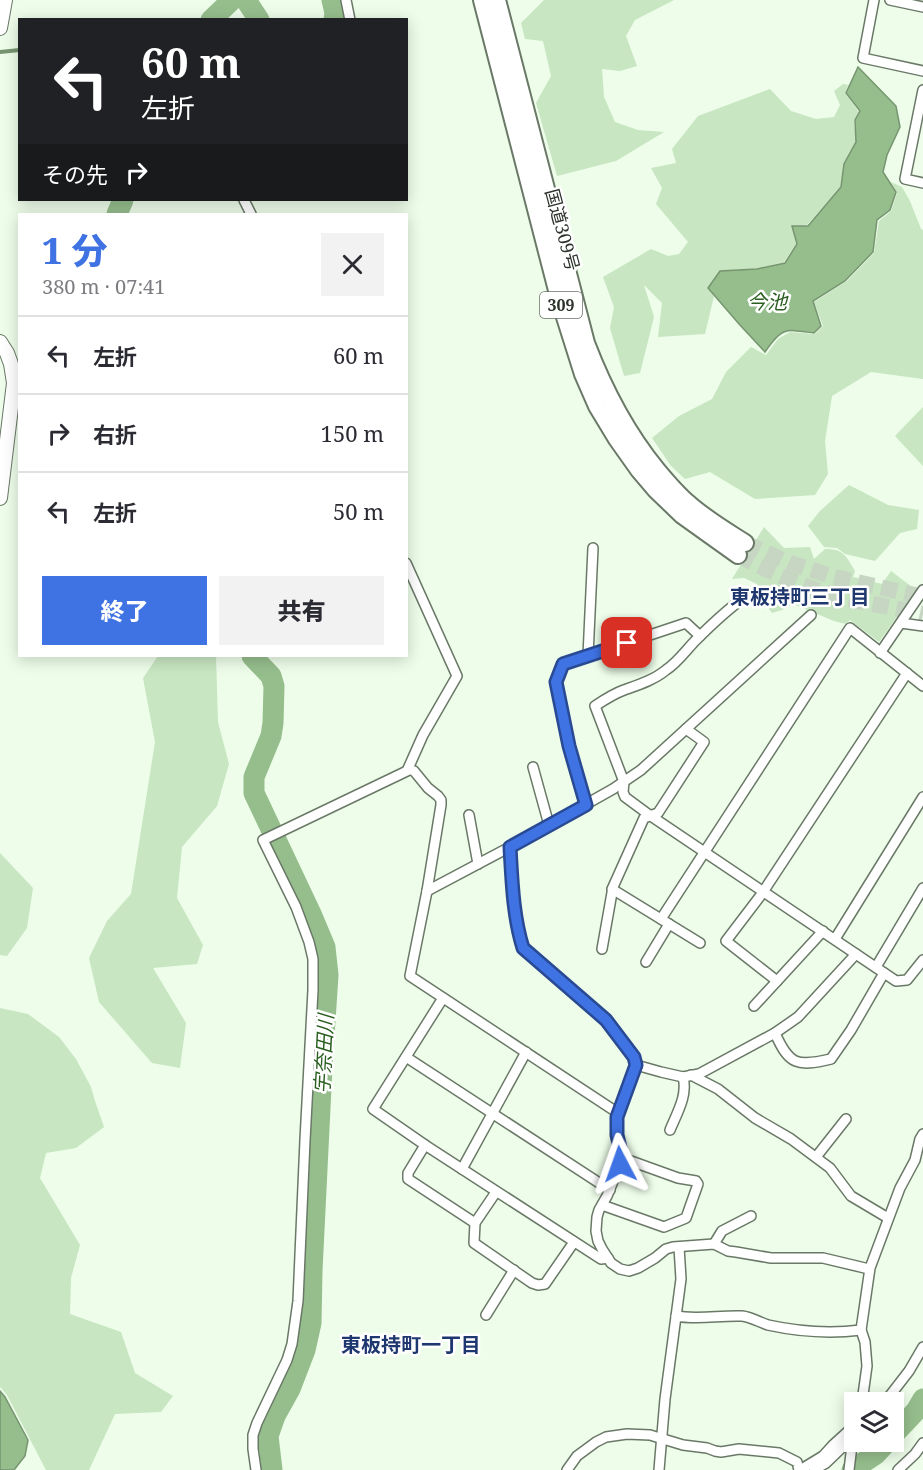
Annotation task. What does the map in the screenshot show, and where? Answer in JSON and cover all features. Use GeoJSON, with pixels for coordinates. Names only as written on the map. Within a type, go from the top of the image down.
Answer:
{"type":"FeatureCollection","features":[{"type":"Feature","properties":{"kind":"highway","name":"国道309号"},"geometry":{"type":"LineString","coordinates":[[482,0],[559,298],[583,374],[597,406],[617,439],[656,490],[682,515],[742,549],[668,484],[624,425],[598,375],[586,343],[497,0]]}},
{"type":"Feature","properties":{"kind":"street"},"geometry":{"type":"LineString","coordinates":[[0,28],[5,0]]}},
{"type":"Feature","properties":{"kind":"street"},"geometry":{"type":"LineString","coordinates":[[345,0],[350,18]]}},
{"type":"Feature","properties":{"kind":"street"},"geometry":{"type":"LineString","coordinates":[[874,0],[863,58],[923,71]]}},
{"type":"Feature","properties":{"kind":"street"},"geometry":{"type":"LineString","coordinates":[[890,0],[923,7]]}},
{"type":"Feature","properties":{"kind":"street"},"geometry":{"type":"LineString","coordinates":[[923,90],[905,179],[923,183]]}},
{"type":"Feature","properties":{"kind":"street"},"geometry":{"type":"LineString","coordinates":[[0,342],[11,364],[14,383],[0,498]]}},
{"type":"Feature","properties":{"kind":"street"},"geometry":{"type":"LineString","coordinates":[[588,656],[593,548]]}},
{"type":"Feature","properties":{"kind":"street"},"geometry":{"type":"LineString","coordinates":[[256,1470],[253,1436],[287,1360],[292,1344],[298,1301],[313,990],[313,959],[309,942],[296,907],[263,840],[407,771],[423,735],[457,676],[408,567]]}},
{"type":"Feature","properties":{"kind":"street"},"geometry":{"type":"LineString","coordinates":[[880,652],[923,590]]}},
{"type":"Feature","properties":{"kind":"street"},"geometry":{"type":"LineString","coordinates":[[749,594],[700,636],[677,662],[663,673],[609,697],[596,706],[624,782],[622,792],[625,797],[650,816],[896,981],[907,980],[923,960]]}},
{"type":"Feature","properties":{"kind":"street"},"geometry":{"type":"LineString","coordinates":[[427,891],[586,805],[641,770],[811,615]]}},
{"type":"Feature","properties":{"kind":"street"},"geometry":{"type":"LineString","coordinates":[[586,805],[569,746],[556,682],[563,664],[686,623],[700,636]]}},
{"type":"Feature","properties":{"kind":"street"},"geometry":{"type":"LineString","coordinates":[[901,623],[923,626]]}},
{"type":"Feature","properties":{"kind":"street"},"geometry":{"type":"LineString","coordinates":[[646,962],[665,921],[705,852],[850,628],[923,686]]}},
{"type":"Feature","properties":{"kind":"street"},"geometry":{"type":"LineString","coordinates":[[777,981],[726,941],[763,892],[907,673]]}},
{"type":"Feature","properties":{"kind":"street"},"geometry":{"type":"LineString","coordinates":[[602,949],[612,889],[644,818],[658,813],[704,742],[686,729]]}},
{"type":"Feature","properties":{"kind":"street"},"geometry":{"type":"LineString","coordinates":[[533,767],[549,825]]}},
{"type":"Feature","properties":{"kind":"street"},"geometry":{"type":"LineString","coordinates":[[408,769],[414,771],[441,800],[427,891],[410,976],[618,1113]]}},
{"type":"Feature","properties":{"kind":"street"},"geometry":{"type":"LineString","coordinates":[[834,939],[923,797]]}},
{"type":"Feature","properties":{"kind":"street"},"geometry":{"type":"LineString","coordinates":[[469,815],[478,864]]}},
{"type":"Feature","properties":{"kind":"street"},"geometry":{"type":"LineString","coordinates":[[510,847],[512,889],[519,937],[523,948],[606,1020],[634,1057],[636,1065],[617,1117],[620,1164],[599,1210],[596,1231],[602,1249],[611,1263],[620,1269],[629,1271],[655,1258],[666,1249],[714,1244],[728,1251],[771,1258],[823,1258],[869,1269]]}},
{"type":"Feature","properties":{"kind":"street"},"geometry":{"type":"LineString","coordinates":[[775,1033],[788,1057],[798,1063],[813,1063],[831,1059],[851,1030],[923,888]]}},
{"type":"Feature","properties":{"kind":"street"},"geometry":{"type":"LineString","coordinates":[[612,889],[700,943]]}},
{"type":"Feature","properties":{"kind":"street"},"geometry":{"type":"LineString","coordinates":[[754,1006],[822,932]]}},
{"type":"Feature","properties":{"kind":"street"},"geometry":{"type":"LineString","coordinates":[[687,1076],[699,1074],[775,1033],[798,1017],[856,954]]}},
{"type":"Feature","properties":{"kind":"street"},"geometry":{"type":"LineString","coordinates":[[443,998],[373,1109],[601,1260],[608,1258]]}},
{"type":"Feature","properties":{"kind":"street"},"geometry":{"type":"LineString","coordinates":[[462,1169],[526,1052]]}},
{"type":"Feature","properties":{"kind":"street"},"geometry":{"type":"LineString","coordinates":[[406,1057],[610,1190]]}},
{"type":"Feature","properties":{"kind":"street"},"geometry":{"type":"LineString","coordinates":[[636,1065],[687,1076],[718,1089],[756,1118],[791,1138],[831,1168],[851,1196],[888,1218]]}},
{"type":"Feature","properties":{"kind":"street"},"geometry":{"type":"LineString","coordinates":[[670,1130],[682,1099],[687,1076]]}},
{"type":"Feature","properties":{"kind":"street"},"geometry":{"type":"LineString","coordinates":[[816,1157],[846,1119]]}},
{"type":"Feature","properties":{"kind":"street"},"geometry":{"type":"LineString","coordinates":[[863,1392],[867,1366],[865,1342],[861,1330],[869,1269],[900,1188],[919,1160],[923,1134]]}},
{"type":"Feature","properties":{"kind":"street"},"geometry":{"type":"LineString","coordinates":[[425,1145],[408,1173],[408,1179],[475,1223]]}},
{"type":"Feature","properties":{"kind":"street"},"geometry":{"type":"LineString","coordinates":[[602,1205],[664,1227],[686,1218],[698,1184],[696,1181],[678,1178],[620,1159]]}},
{"type":"Feature","properties":{"kind":"street"},"geometry":{"type":"LineString","coordinates":[[496,1192],[475,1223],[474,1243],[532,1283],[538,1286],[545,1284],[574,1242]]}},
{"type":"Feature","properties":{"kind":"street"},"geometry":{"type":"LineString","coordinates":[[714,1244],[722,1231],[751,1216]]}},
{"type":"Feature","properties":{"kind":"street"},"geometry":{"type":"LineString","coordinates":[[659,1470],[665,1399],[681,1278],[679,1247]]}},
{"type":"Feature","properties":{"kind":"street"},"geometry":{"type":"LineString","coordinates":[[486,1315],[514,1270]]}},
{"type":"Feature","properties":{"kind":"street"},"geometry":{"type":"LineString","coordinates":[[676,1316],[744,1316],[768,1324],[819,1333],[861,1330]]}},
{"type":"Feature","properties":{"kind":"street"},"geometry":{"type":"LineString","coordinates":[[893,1392],[923,1347]]}},
{"type":"Feature","properties":{"kind":"street"},"geometry":{"type":"LineString","coordinates":[[567,1470],[577,1456],[606,1437],[627,1434],[650,1435],[683,1445],[722,1452],[739,1449],[779,1453],[797,1462],[800,1470],[824,1456],[844,1434]]}},
{"type":"Feature","properties":{"kind":"street"},"geometry":{"type":"LineString","coordinates":[[898,1470],[923,1443]]}},
{"type":"Feature","properties":{"kind":"street"},"geometry":{"type":"LineString","coordinates":[[814,1470],[826,1463],[844,1446]]}},
{"type":"Feature","properties":{"kind":"street"},"geometry":{"type":"LineString","coordinates":[[849,1470],[852,1452]]}},
{"type":"Feature","properties":{"kind":"shaded area"},"geometry":{"type":"Polygon","coordinates":[[[544,0],[674,0],[635,20],[626,36],[637,66],[620,71],[602,69],[604,97],[615,122],[638,130],[664,132],[616,161],[557,176],[536,103],[551,76],[543,41],[525,39],[521,23],[544,0]]]}},
{"type":"Feature","properties":{"kind":"shaded area"},"geometry":{"type":"Polygon","coordinates":[[[843,84],[848,85],[845,93],[859,112],[854,120],[856,142],[844,164],[841,187],[807,225],[792,226],[796,244],[784,262],[757,269],[720,271],[708,288],[714,296],[705,334],[658,337],[662,303],[644,285],[654,317],[640,373],[624,376],[610,328],[614,307],[603,277],[651,249],[668,256],[679,254],[688,242],[656,204],[662,188],[651,168],[676,163],[672,149],[698,116],[770,89],[791,111],[816,119],[834,117],[840,105],[834,91],[843,84]]]}},
{"type":"Feature","properties":{"kind":"shaded area"},"geometry":{"type":"Polygon","coordinates":[[[891,182],[902,187],[923,230],[923,379],[871,372],[832,396],[825,441],[828,474],[815,495],[755,499],[710,472],[685,479],[671,466],[652,438],[679,416],[712,399],[726,372],[751,347],[766,355],[778,339],[790,332],[815,334],[823,326],[814,302],[847,281],[874,253],[879,221],[891,211],[897,193],[891,182]]]}},
{"type":"Feature","properties":{"kind":"shaded area"},"geometry":{"type":"Polygon","coordinates":[[[923,407],[923,466],[895,436],[923,407]]]}},
{"type":"Feature","properties":{"kind":"shaded area"},"geometry":{"type":"Polygon","coordinates":[[[849,485],[888,505],[919,510],[917,529],[900,533],[875,561],[845,554],[837,548],[824,547],[808,526],[820,511],[849,485]]]}},
{"type":"Feature","properties":{"kind":"shaded area"},"geometry":{"type":"Polygon","coordinates":[[[764,527],[784,548],[810,547],[814,559],[825,549],[840,552],[847,557],[855,571],[853,577],[882,584],[891,571],[916,590],[879,642],[850,620],[846,624],[834,621],[793,604],[772,613],[757,592],[757,584],[744,578],[732,579],[764,527]]]}},
{"type":"Feature","properties":{"kind":"shaded area"},"geometry":{"type":"Polygon","coordinates":[[[157,657],[216,657],[218,722],[229,764],[217,806],[182,847],[177,898],[203,945],[197,964],[153,968],[186,1023],[180,1068],[152,1063],[99,1002],[89,958],[107,921],[131,894],[155,742],[143,678],[157,657]]]}},
{"type":"Feature","properties":{"kind":"shaded area"},"geometry":{"type":"Polygon","coordinates":[[[0,853],[33,888],[27,928],[7,956],[0,955],[0,853]]]}},
{"type":"Feature","properties":{"kind":"shaded area"},"geometry":{"type":"Polygon","coordinates":[[[0,1008],[28,1014],[59,1037],[76,1059],[91,1087],[104,1127],[76,1148],[46,1153],[40,1178],[80,1245],[71,1278],[70,1314],[121,1332],[135,1373],[173,1396],[161,1412],[115,1414],[89,1470],[46,1470],[7,1395],[0,1387],[0,1008]]]}},
{"type":"Feature","properties":{"kind":"water","name":"今池"},"geometry":{"type":"Polygon","coordinates":[[[858,67],[896,106],[900,127],[887,155],[883,172],[896,192],[890,210],[877,220],[873,252],[845,281],[813,301],[821,326],[814,333],[790,331],[780,334],[765,352],[708,288],[720,271],[757,269],[785,263],[797,244],[792,226],[808,226],[841,187],[844,164],[856,142],[855,120],[860,111],[846,93],[858,67]]]}},
{"type":"Feature","properties":{"kind":"water"},"geometry":{"type":"Polygon","coordinates":[[[0,1391],[28,1440],[25,1456],[14,1470],[0,1470],[0,1391]]]}},
{"type":"Feature","properties":{"kind":"waterway","name":"宇奈田川"},"geometry":{"type":"LineString","coordinates":[[213,18],[232,0]]}},
{"type":"Feature","properties":{"kind":"waterway","name":"宇奈田川"},"geometry":{"type":"LineString","coordinates":[[246,0],[258,18]]}},
{"type":"Feature","properties":{"kind":"waterway","name":"宇奈田川"},"geometry":{"type":"LineString","coordinates":[[332,0],[334,18]]}},
{"type":"Feature","properties":{"kind":"waterway"},"geometry":{"type":"LineString","coordinates":[[0,52],[18,50]]}},
{"type":"Feature","properties":{"kind":"waterway","name":"宇奈田川"},"geometry":{"type":"LineString","coordinates":[[117,213],[123,201]]}},
{"type":"Feature","properties":{"kind":"waterway","name":"宇奈田川"},"geometry":{"type":"LineString","coordinates":[[253,657],[271,676],[274,686],[271,736],[254,777],[254,793],[325,947],[328,975],[311,1323],[305,1350],[268,1436],[272,1470]]}},
{"type":"Feature","properties":{"kind":"waterway"},"geometry":{"type":"LineString","coordinates":[[904,1424],[916,1411],[923,1399]]}},
{"type":"Feature","properties":{"kind":"waterway"},"geometry":{"type":"LineString","coordinates":[[852,1470],[878,1452]]}},
{"type":"Feature","properties":{"kind":"tunnel"},"geometry":{"type":"LineString","coordinates":[[745,543],[790,563],[834,577],[923,597]]}},
{"type":"Feature","properties":{"kind":"tunnel"},"geometry":{"type":"LineString","coordinates":[[738,555],[776,574],[814,589],[923,614]]}},
{"type":"Feature","properties":{"kind":"district","name":"東板持町三丁目"},"geometry":{"type":"Point","coordinates":[800,597]}},
{"type":"Feature","properties":{"kind":"district","name":"東板持町一丁目"},"geometry":{"type":"Point","coordinates":[411,1345]}},
{"type":"Feature","properties":{"kind":"route"},"geometry":{"type":"LineString","coordinates":[[620,1164],[617,1117],[636,1065],[634,1057],[606,1020],[523,948],[519,937],[512,889],[510,847],[586,805],[569,746],[556,682],[563,664],[627,643]]}}]}
